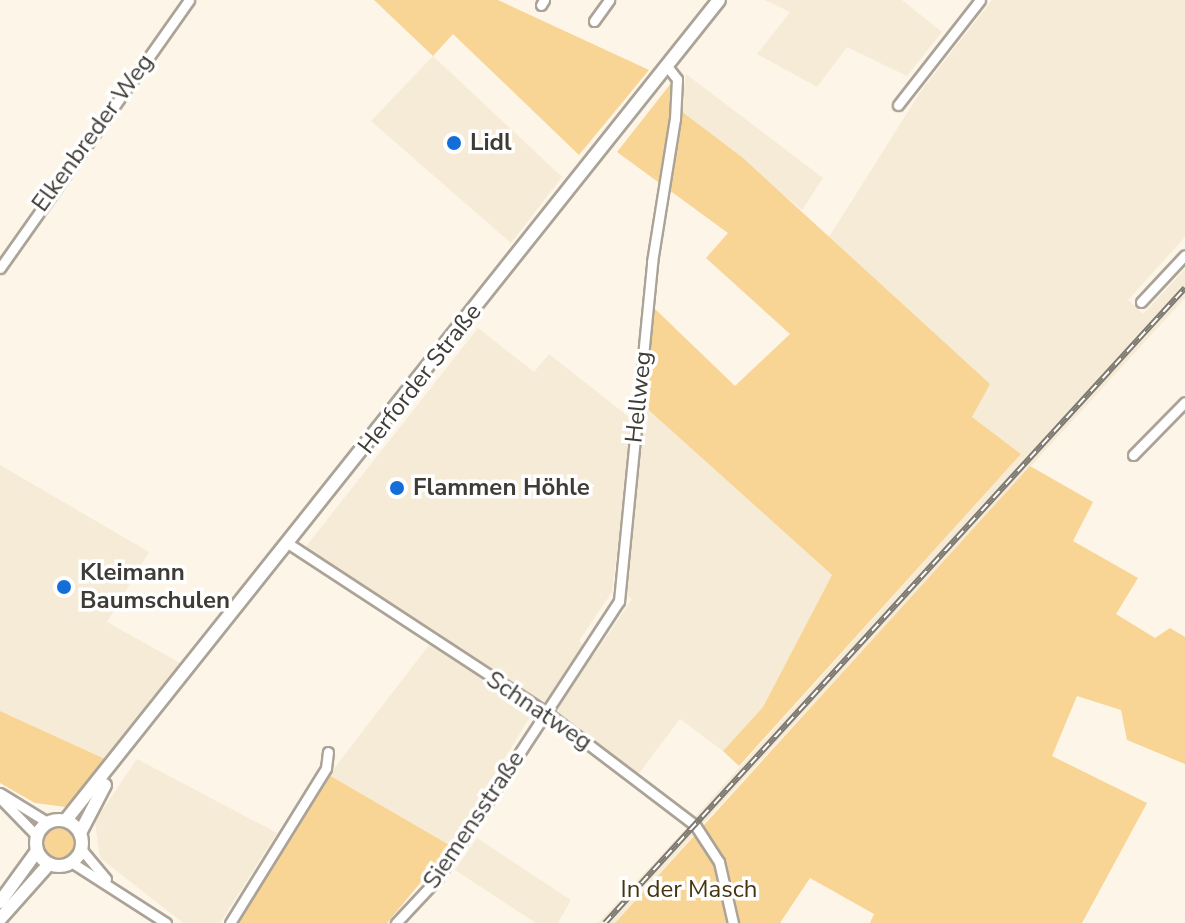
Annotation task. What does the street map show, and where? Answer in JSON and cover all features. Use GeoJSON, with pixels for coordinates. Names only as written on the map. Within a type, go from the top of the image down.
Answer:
{"type":"FeatureCollection","features":[{"type":"Feature","properties":{"kind":"main road","name":"Herforder Straße"},"geometry":{"type":"LineString","coordinates":[[66,820],[121,758],[719,0]]}},
{"type":"Feature","properties":{"kind":"main road","name":"Herforder Straße"},"geometry":{"type":"LineString","coordinates":[[80,833],[121,758]]}},
{"type":"Feature","properties":{"kind":"main road"},"geometry":{"type":"LineString","coordinates":[[0,919],[49,864],[71,862],[81,849],[80,833],[66,820],[47,822],[36,835],[37,851],[49,864]]}},
{"type":"Feature","properties":{"kind":"main road"},"geometry":{"type":"LineString","coordinates":[[0,902],[37,851]]}},
{"type":"Feature","properties":{"kind":"street","name":"Elkenbreder Weg"},"geometry":{"type":"LineString","coordinates":[[0,268],[189,0]]}},
{"type":"Feature","properties":{"kind":"street"},"geometry":{"type":"LineString","coordinates":[[594,21],[609,0]]}},
{"type":"Feature","properties":{"kind":"street"},"geometry":{"type":"LineString","coordinates":[[898,105],[980,0]]}},
{"type":"Feature","properties":{"kind":"street","name":"Hellweg"},"geometry":{"type":"LineString","coordinates":[[546,712],[619,601],[652,262],[675,119],[677,79],[667,66]]}},
{"type":"Feature","properties":{"kind":"street"},"geometry":{"type":"LineString","coordinates":[[1141,302],[1185,255]]}},
{"type":"Feature","properties":{"kind":"street"},"geometry":{"type":"LineString","coordinates":[[1133,455],[1185,402]]}},
{"type":"Feature","properties":{"kind":"street","name":"Schnatweg"},"geometry":{"type":"LineString","coordinates":[[289,544],[546,712],[695,825],[719,862],[733,923]]}},
{"type":"Feature","properties":{"kind":"street","name":"Siemensstraße"},"geometry":{"type":"LineString","coordinates":[[396,923],[437,879],[546,712]]}},
{"type":"Feature","properties":{"kind":"street"},"geometry":{"type":"LineString","coordinates":[[230,923],[326,768],[328,752]]}},
{"type":"Feature","properties":{"kind":"street"},"geometry":{"type":"LineString","coordinates":[[0,796],[47,822]]}},
{"type":"Feature","properties":{"kind":"street"},"geometry":{"type":"LineString","coordinates":[[0,796],[36,835]]}},
{"type":"Feature","properties":{"kind":"street"},"geometry":{"type":"LineString","coordinates":[[81,849],[106,879]]}},
{"type":"Feature","properties":{"kind":"street"},"geometry":{"type":"LineString","coordinates":[[71,862],[106,879],[166,923]]}},
{"type":"Feature","properties":{"kind":"shaded area"},"geometry":{"type":"Polygon","coordinates":[[[765,0],[902,0],[942,32],[907,76],[847,47],[817,87],[757,54],[790,12],[765,0]]]}},
{"type":"Feature","properties":{"kind":"shaded area"},"geometry":{"type":"Polygon","coordinates":[[[992,0],[1185,0],[1185,237],[1128,300],[1143,314],[1185,269],[1185,298],[701,826],[693,819],[1021,454],[972,417],[989,384],[829,237],[921,91],[992,0]]]}},
{"type":"Feature","properties":{"kind":"shaded area"},"geometry":{"type":"Polygon","coordinates":[[[433,56],[562,177],[511,243],[371,121],[433,56]]]}},
{"type":"Feature","properties":{"kind":"shaded area"},"geometry":{"type":"Polygon","coordinates":[[[686,74],[823,178],[802,210],[681,111],[686,74]]]}},
{"type":"Feature","properties":{"kind":"shaded area"},"geometry":{"type":"Polygon","coordinates":[[[478,328],[534,372],[549,354],[634,421],[612,592],[579,641],[594,655],[632,599],[623,592],[643,405],[832,575],[763,707],[723,751],[680,719],[637,776],[541,699],[451,846],[329,775],[436,636],[304,549],[478,328]]]}},
{"type":"Feature","properties":{"kind":"shaded area","name":"Kleimann Baumschulen"},"geometry":{"type":"Polygon","coordinates":[[[0,465],[149,552],[107,622],[182,664],[105,759],[0,711],[0,465]]]}},
{"type":"Feature","properties":{"kind":"shaded area"},"geometry":{"type":"Polygon","coordinates":[[[137,759],[277,833],[220,923],[183,923],[100,858],[95,821],[137,759]]]}},
{"type":"Feature","properties":{"kind":"shaded area"},"geometry":{"type":"Polygon","coordinates":[[[689,825],[696,832],[615,923],[598,923],[689,825]]]}},
{"type":"Feature","properties":{"kind":"shaded area"},"geometry":{"type":"Polygon","coordinates":[[[477,838],[571,900],[558,923],[536,923],[455,870],[477,838]]]}},
{"type":"Feature","properties":{"kind":"green space"},"geometry":{"type":"Polygon","coordinates":[[[374,0],[498,0],[649,70],[579,155],[453,34],[433,56],[374,0]]]}},
{"type":"Feature","properties":{"kind":"green space"},"geometry":{"type":"Polygon","coordinates":[[[672,82],[681,111],[743,158],[990,384],[972,417],[1021,454],[739,766],[723,751],[763,707],[832,575],[643,405],[653,307],[735,386],[790,334],[706,258],[728,233],[617,152],[672,82]]]}},
{"type":"Feature","properties":{"kind":"green space","name":"In der Masch"},"geometry":{"type":"Polygon","coordinates":[[[1030,466],[1093,502],[1073,541],[1138,578],[1116,614],[1155,638],[1170,628],[1185,637],[1185,764],[1127,740],[1121,710],[1077,696],[1052,756],[1147,803],[1082,923],[870,923],[874,914],[810,878],[780,923],[739,923],[722,855],[715,862],[729,923],[615,923],[1030,466]]]}},
{"type":"Feature","properties":{"kind":"green space"},"geometry":{"type":"Polygon","coordinates":[[[0,711],[105,759],[66,807],[35,803],[0,783],[0,711]]]}},
{"type":"Feature","properties":{"kind":"green space"},"geometry":{"type":"Polygon","coordinates":[[[329,775],[451,846],[387,923],[237,923],[329,775]]]}},
{"type":"Feature","properties":{"kind":"green space"},"geometry":{"type":"Polygon","coordinates":[[[59,826],[70,831],[75,842],[70,853],[59,858],[48,853],[43,842],[48,831],[59,826]]]}},
{"type":"Feature","properties":{"kind":"railway"},"geometry":{"type":"LineString","coordinates":[[605,923],[1185,288]]}},
{"type":"Feature","properties":{"kind":"place","name":"Lidl"},"geometry":{"type":"Point","coordinates":[454,143]}},
{"type":"Feature","properties":{"kind":"place","name":"Flammen Höhle"},"geometry":{"type":"Point","coordinates":[397,488]}},
{"type":"Feature","properties":{"kind":"place","name":"Kleimann Baumschulen"},"geometry":{"type":"Point","coordinates":[64,587]}}]}
